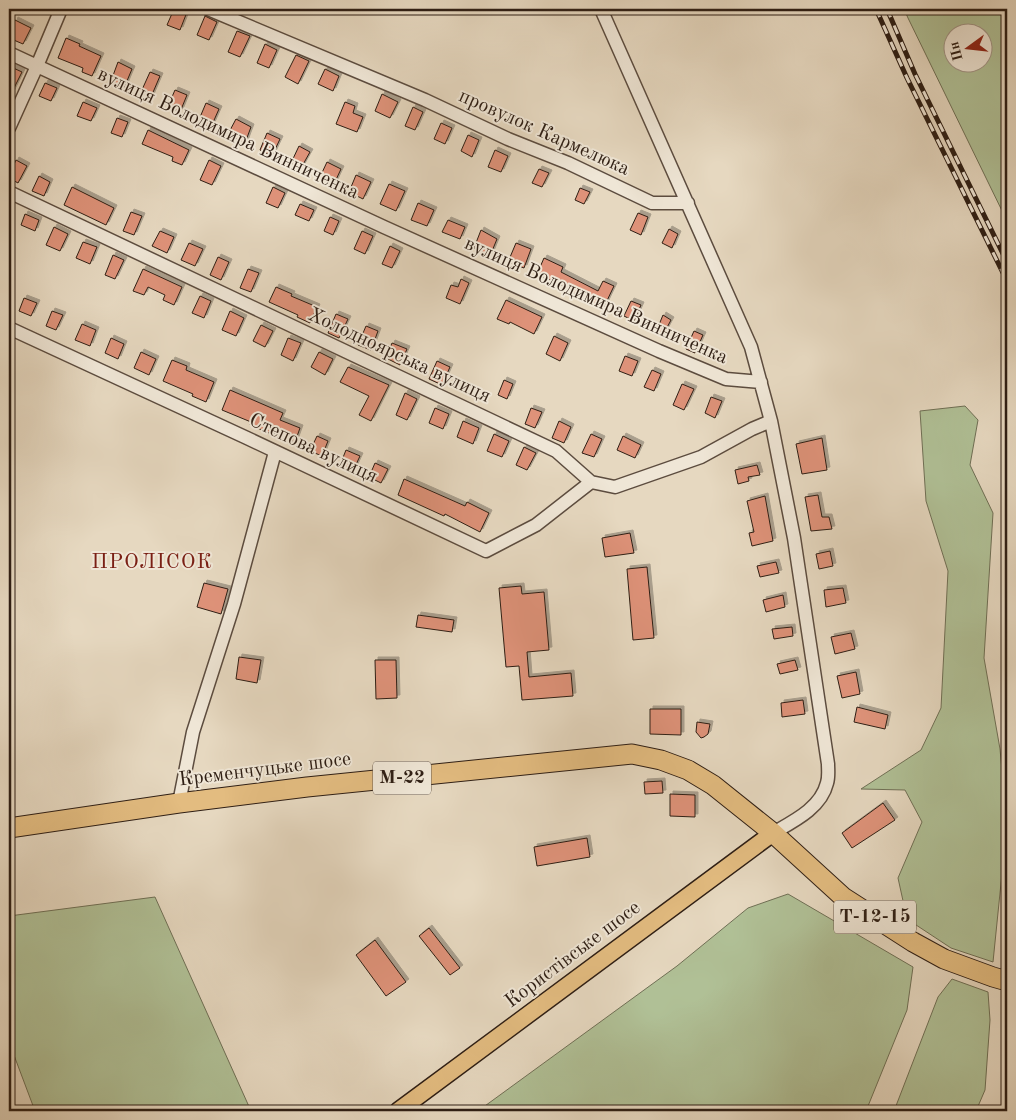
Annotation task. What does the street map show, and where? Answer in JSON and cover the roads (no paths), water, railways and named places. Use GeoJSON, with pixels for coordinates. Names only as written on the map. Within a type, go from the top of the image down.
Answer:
{"type":"FeatureCollection","features":[{"type":"Feature","properties":{"kind":"highway","name":"Кременчуцьке шосе"},"geometry":{"type":"LineString","coordinates":[[9,828],[179,803],[307,787],[632,754],[661,760],[688,770],[713,785],[773,833]]}},
{"type":"Feature","properties":{"kind":"highway","name":"Т-12-15"},"geometry":{"type":"LineString","coordinates":[[773,833],[843,897],[913,942],[944,959],[1000,979]]}},
{"type":"Feature","properties":{"kind":"main road","name":"Користівське шосе"},"geometry":{"type":"LineString","coordinates":[[398,1111],[773,833]]}},
{"type":"Feature","properties":{"kind":"street"},"geometry":{"type":"LineString","coordinates":[[9,128],[61,9]]}},
{"type":"Feature","properties":{"kind":"street","name":"провулок Кармелюка"},"geometry":{"type":"LineString","coordinates":[[208,9],[425,100],[568,163],[652,204],[688,203]]}},
{"type":"Feature","properties":{"kind":"street"},"geometry":{"type":"LineString","coordinates":[[601,9],[751,347],[771,421],[794,538],[828,764],[828,782],[823,795],[816,804],[797,819],[773,833]]}},
{"type":"Feature","properties":{"kind":"street","name":"вулиця Володимира Винниченка"},"geometry":{"type":"LineString","coordinates":[[9,52],[384,227],[659,351],[726,379],[761,382]]}},
{"type":"Feature","properties":{"kind":"street","name":"Холодноярська вулиця"},"geometry":{"type":"LineString","coordinates":[[9,192],[556,451],[591,482]]}},
{"type":"Feature","properties":{"kind":"street","name":"Степова вулиця"},"geometry":{"type":"LineString","coordinates":[[9,328],[486,551],[536,525],[591,482]]}},
{"type":"Feature","properties":{"kind":"street"},"geometry":{"type":"LineString","coordinates":[[591,482],[615,487],[701,457],[752,429],[771,421]]}},
{"type":"Feature","properties":{"kind":"street"},"geometry":{"type":"LineString","coordinates":[[179,803],[193,732],[234,604],[275,452]]}},
{"type":"Feature","properties":{"kind":"railway"},"geometry":{"type":"LineString","coordinates":[[876,9],[907,78],[1007,281]]}},
{"type":"Feature","properties":{"kind":"railway"},"geometry":{"type":"LineString","coordinates":[[887,9],[915,74],[1007,262]]}},
{"type":"Feature","properties":{"kind":"district","name":"ПРОЛІСОК"},"geometry":{"type":"Point","coordinates":[152,562]}}]}
